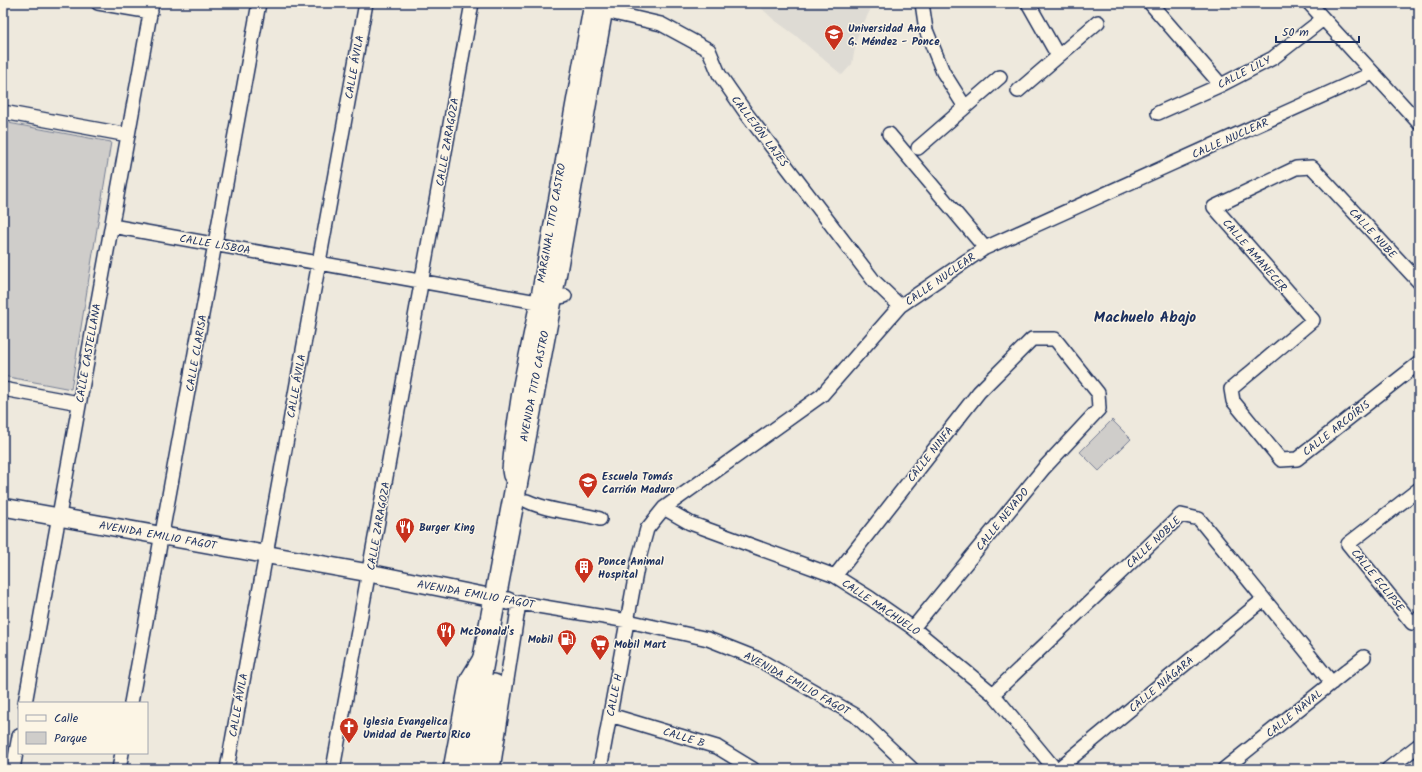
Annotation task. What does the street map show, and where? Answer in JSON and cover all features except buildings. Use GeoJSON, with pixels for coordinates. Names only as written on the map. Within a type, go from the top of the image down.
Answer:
{"type":"FeatureCollection","features":[{"type":"Feature","properties":{"kind":"main road","name":"AVENIDA TITO CASTRO"},"geometry":{"type":"LineString","coordinates":[[479,769],[507,601],[520,500],[551,299],[602,7]]}},
{"type":"Feature","properties":{"kind":"main road","name":"AVENIDA TITO CASTRO"},"geometry":{"type":"LineString","coordinates":[[463,769],[485,650],[507,601]]}},
{"type":"Feature","properties":{"kind":"street"},"geometry":{"type":"LineString","coordinates":[[98,3],[151,8]]}},
{"type":"Feature","properties":{"kind":"street","name":"CALLE CLARISA"},"geometry":{"type":"LineString","coordinates":[[131,702],[259,3]]}},
{"type":"Feature","properties":{"kind":"street","name":"CALLE ÁVILA"},"geometry":{"type":"LineString","coordinates":[[227,769],[366,3]]}},
{"type":"Feature","properties":{"kind":"street","name":"CALLE ZARAGOZA"},"geometry":{"type":"LineString","coordinates":[[333,769],[472,3]]}},
{"type":"Feature","properties":{"kind":"street"},"geometry":{"type":"LineString","coordinates":[[922,3],[926,30],[943,72],[965,107]]}},
{"type":"Feature","properties":{"kind":"street"},"geometry":{"type":"LineString","coordinates":[[1028,3],[1058,56]]}},
{"type":"Feature","properties":{"kind":"street"},"geometry":{"type":"LineString","coordinates":[[1150,3],[1221,85]]}},
{"type":"Feature","properties":{"kind":"street"},"geometry":{"type":"LineString","coordinates":[[1309,3],[1419,123]]}},
{"type":"Feature","properties":{"kind":"street","name":"MARGINAL TITO CASTRO"},"geometry":{"type":"LineString","coordinates":[[520,500],[510,470],[512,440],[520,385],[551,299],[602,7]]}},
{"type":"Feature","properties":{"kind":"street","name":"CALLEJÓN LAJES"},"geometry":{"type":"LineString","coordinates":[[602,7],[660,24],[709,50],[718,74],[746,113],[874,281],[900,306]]}},
{"type":"Feature","properties":{"kind":"street","name":"CALLE CASTELLANA"},"geometry":{"type":"LineString","coordinates":[[25,702],[151,8]]}},
{"type":"Feature","properties":{"kind":"street","name":"CALLE LILY"},"geometry":{"type":"LineString","coordinates":[[1158,113],[1221,85],[1273,58],[1324,19]]}},
{"type":"Feature","properties":{"kind":"street"},"geometry":{"type":"LineString","coordinates":[[1018,91],[1098,22]]}},
{"type":"Feature","properties":{"kind":"street","name":"CALLE NUCLEAR"},"geometry":{"type":"LineString","coordinates":[[628,621],[638,562],[647,529],[664,508],[822,395],[900,306],[985,248],[1373,73]]}},
{"type":"Feature","properties":{"kind":"street"},"geometry":{"type":"LineString","coordinates":[[918,148],[1000,77]]}},
{"type":"Feature","properties":{"kind":"street"},"geometry":{"type":"LineString","coordinates":[[3,112],[128,135]]}},
{"type":"Feature","properties":{"kind":"street"},"geometry":{"type":"LineString","coordinates":[[889,134],[985,248]]}},
{"type":"Feature","properties":{"kind":"street","name":"CALLE AMANECER"},"geometry":{"type":"LineString","coordinates":[[1231,389],[1312,320],[1214,207],[1296,168],[1312,167],[1327,183]]}},
{"type":"Feature","properties":{"kind":"street","name":"CALLE NUBE"},"geometry":{"type":"LineString","coordinates":[[1327,183],[1419,282]]}},
{"type":"Feature","properties":{"kind":"street","name":"CALLE LISBOA"},"geometry":{"type":"LineString","coordinates":[[112,226],[318,263]]}},
{"type":"Feature","properties":{"kind":"street"},"geometry":{"type":"LineString","coordinates":[[318,263],[422,282],[551,299]]}},
{"type":"Feature","properties":{"kind":"street","name":"CALLE NINFA"},"geometry":{"type":"LineString","coordinates":[[835,576],[979,392],[1032,339],[1055,339],[1098,393],[1099,409],[1094,414]]}},
{"type":"Feature","properties":{"kind":"street","name":"CALLE ARCOÍRIS"},"geometry":{"type":"LineString","coordinates":[[1231,389],[1234,401],[1281,460],[1297,459],[1419,363]]}},
{"type":"Feature","properties":{"kind":"street"},"geometry":{"type":"LineString","coordinates":[[3,389],[79,403]]}},
{"type":"Feature","properties":{"kind":"street","name":"CALLE NEVADO"},"geometry":{"type":"LineString","coordinates":[[913,628],[1044,468],[1094,414]]}},
{"type":"Feature","properties":{"kind":"street","name":"CALLE ECLIPSE"},"geometry":{"type":"LineString","coordinates":[[1419,489],[1348,544],[1412,623],[1419,618]]}},
{"type":"Feature","properties":{"kind":"street"},"geometry":{"type":"LineString","coordinates":[[520,500],[538,506],[583,514],[600,519]]}},
{"type":"Feature","properties":{"kind":"street","name":"AVENIDA EMILIO FAGOT"},"geometry":{"type":"LineString","coordinates":[[3,507],[369,573],[507,601],[628,621],[708,639],[756,658],[855,715],[912,769]]}},
{"type":"Feature","properties":{"kind":"street","name":"CALLE MACHUELO"},"geometry":{"type":"LineString","coordinates":[[664,508],[690,523],[835,576],[913,628],[993,694],[1056,769]]}},
{"type":"Feature","properties":{"kind":"street","name":"CALLE NOBLE"},"geometry":{"type":"LineString","coordinates":[[993,694],[1181,515],[1200,519],[1332,683]]}},
{"type":"Feature","properties":{"kind":"street","name":"CALLE NIÁGARA"},"geometry":{"type":"LineString","coordinates":[[1056,769],[1264,599]]}},
{"type":"Feature","properties":{"kind":"street"},"geometry":{"type":"LineString","coordinates":[[493,769],[507,601]]}},
{"type":"Feature","properties":{"kind":"street","name":"CALLE H"},"geometry":{"type":"LineString","coordinates":[[600,769],[628,621]]}},
{"type":"Feature","properties":{"kind":"street"},"geometry":{"type":"LineString","coordinates":[[450,769],[467,679],[485,650]]}},
{"type":"Feature","properties":{"kind":"street","name":"CALLE NAVAL"},"geometry":{"type":"LineString","coordinates":[[1224,769],[1364,657]]}},
{"type":"Feature","properties":{"kind":"street","name":"CALLE B"},"geometry":{"type":"LineString","coordinates":[[610,715],[717,747],[753,769]]}},
{"type":"Feature","properties":{"kind":"street"},"geometry":{"type":"LineString","coordinates":[[13,769],[18,742]]}},
{"type":"Feature","properties":{"kind":"street"},"geometry":{"type":"LineString","coordinates":[[1388,769],[1419,745]]}},
{"type":"Feature","properties":{"kind":"street"},"geometry":{"type":"LineString","coordinates":[[119,769],[122,754]]}},
{"type":"Feature","properties":{"kind":"shaded area","name":"Universidad Ana G. Méndez - Ponce"},"geometry":{"type":"Polygon","coordinates":[[[756,3],[873,4],[857,37],[852,64],[842,75],[795,35],[773,19],[756,3]]]}},
{"type":"Feature","properties":{"kind":"green space"},"geometry":{"type":"Polygon","coordinates":[[[3,122],[111,142],[71,389],[3,376],[3,122]]]}},
{"type":"Feature","properties":{"kind":"green space"},"geometry":{"type":"Polygon","coordinates":[[[1112,420],[1131,439],[1099,471],[1080,452],[1112,420]]]}},
{"type":"Feature","properties":{"kind":"place","name":"Universidad Ana G. Méndez - Ponce"},"geometry":{"type":"Point","coordinates":[834,51]}},
{"type":"Feature","properties":{"kind":"place","name":"Escuela Tomás Carrión Maduro"},"geometry":{"type":"Point","coordinates":[588,499]}},
{"type":"Feature","properties":{"kind":"place","name":"Burger King"},"geometry":{"type":"Point","coordinates":[405,544]}},
{"type":"Feature","properties":{"kind":"place","name":"Ponce Animal Hospital"},"geometry":{"type":"Point","coordinates":[584,584]}},
{"type":"Feature","properties":{"kind":"place","name":"McDonald's"},"geometry":{"type":"Point","coordinates":[446,648]}},
{"type":"Feature","properties":{"kind":"place","name":"Mobil"},"geometry":{"type":"Point","coordinates":[567,656]}},
{"type":"Feature","properties":{"kind":"place","name":"Mobil Mart"},"geometry":{"type":"Point","coordinates":[600,661]}},
{"type":"Feature","properties":{"kind":"place","name":"Iglesia Evangelica Unidad de Puerto Rico"},"geometry":{"type":"Point","coordinates":[349,744]}},
{"type":"Feature","properties":{"kind":"district","name":"Machuelo Abajo"},"geometry":{"type":"Point","coordinates":[1145,317]}}]}
